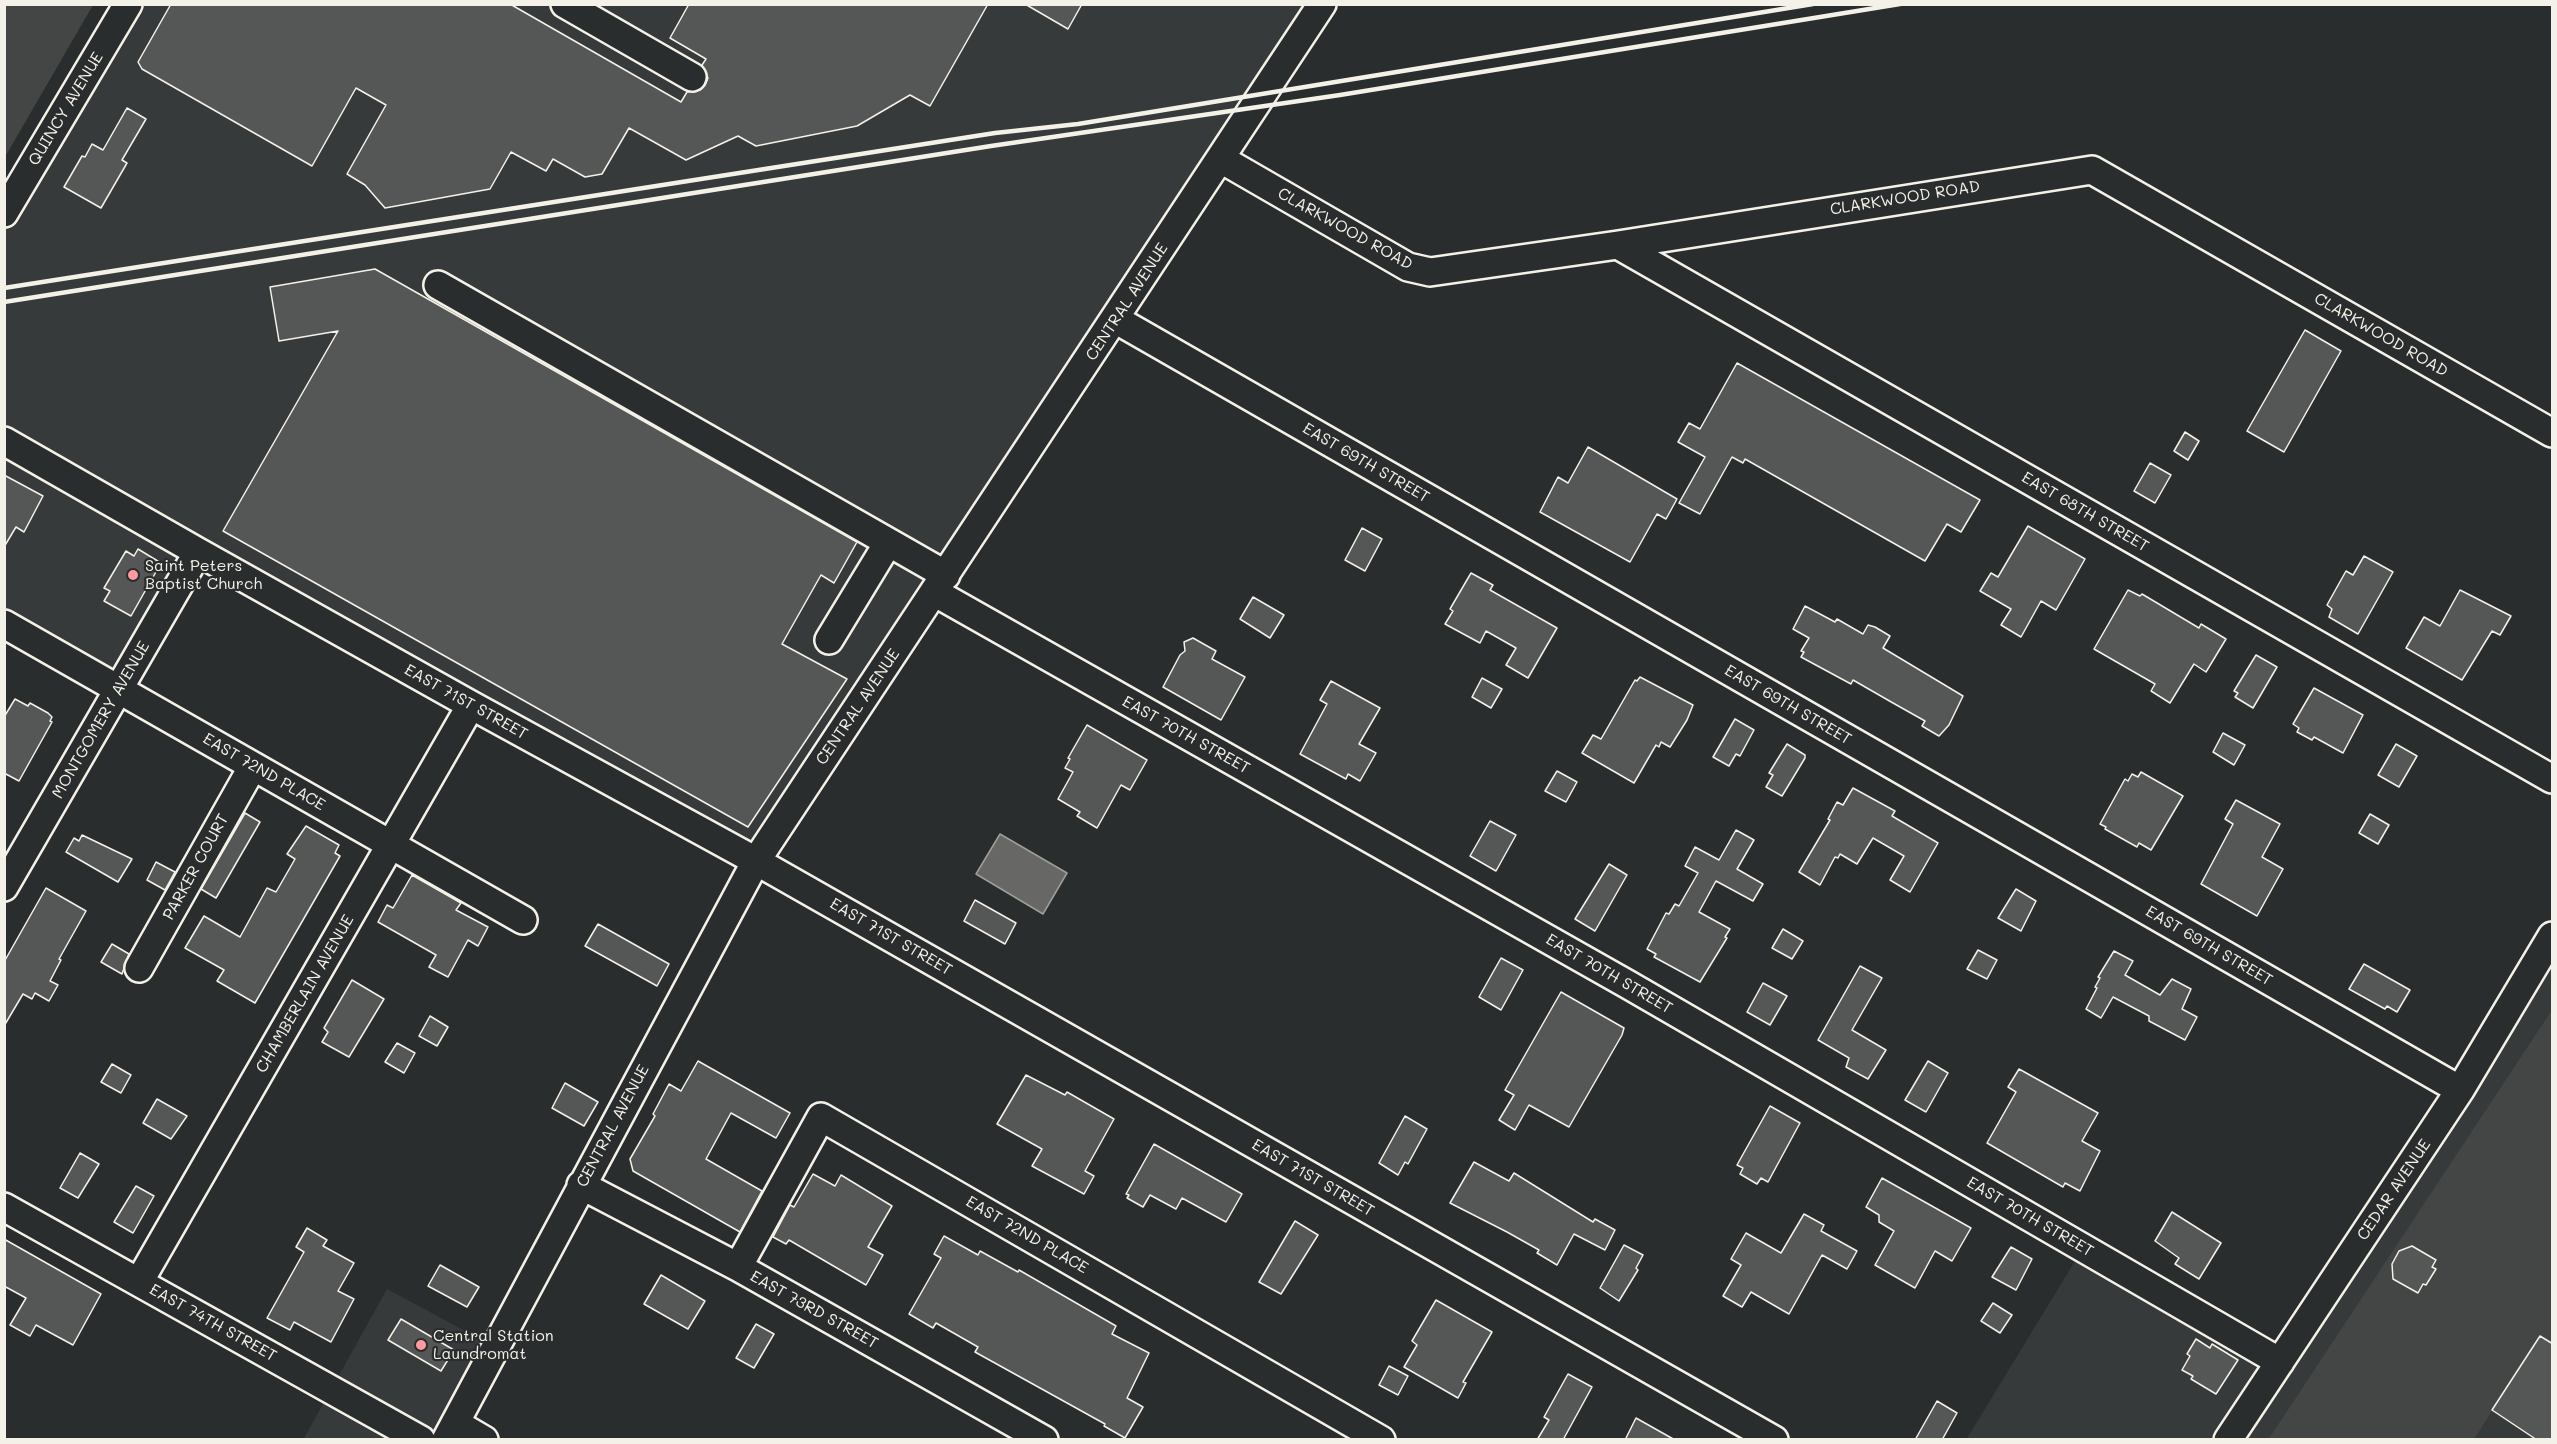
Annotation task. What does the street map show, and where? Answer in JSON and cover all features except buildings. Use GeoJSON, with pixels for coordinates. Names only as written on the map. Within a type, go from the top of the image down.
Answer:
{"type":"FeatureCollection","features":[{"type":"Feature","properties":{"kind":"street","name":"QUINCY AVENUE"},"geometry":{"type":"LineString","coordinates":[[4,213],[128,4]]}},
{"type":"Feature","properties":{"kind":"street"},"geometry":{"type":"LineString","coordinates":[[565,4],[692,77]]}},
{"type":"Feature","properties":{"kind":"street","name":"CENTRAL AVENUE"},"geometry":{"type":"LineString","coordinates":[[450,1431],[756,861],[1322,4]]}},
{"type":"Feature","properties":{"kind":"street","name":"CLARKWOOD ROAD"},"geometry":{"type":"LineString","coordinates":[[1221,159],[1408,267],[1430,272],[1618,245],[2092,170],[2553,433]]}},
{"type":"Feature","properties":{"kind":"street","name":"EAST 68TH STREET"},"geometry":{"type":"LineString","coordinates":[[1618,245],[2553,779]]}},
{"type":"Feature","properties":{"kind":"street","name":"EAST 70TH STREET"},"geometry":{"type":"LineString","coordinates":[[438,285],[888,543],[940,584],[2280,1362]]}},
{"type":"Feature","properties":{"kind":"street","name":"EAST 69TH STREET"},"geometry":{"type":"LineString","coordinates":[[1115,319],[2460,1090]]}},
{"type":"Feature","properties":{"kind":"street","name":"EAST 71ST STREET"},"geometry":{"type":"LineString","coordinates":[[4,441],[471,705],[756,861],[1774,1440]]}},
{"type":"Feature","properties":{"kind":"street"},"geometry":{"type":"LineString","coordinates":[[829,639],[888,543]]}},
{"type":"Feature","properties":{"kind":"street","name":"MONTGOMERY AVENUE"},"geometry":{"type":"LineString","coordinates":[[4,887],[198,552]]}},
{"type":"Feature","properties":{"kind":"street","name":"EAST 72ND PLACE"},"geometry":{"type":"LineString","coordinates":[[4,624],[523,920]]}},
{"type":"Feature","properties":{"kind":"street","name":"CHAMBERLAIN AVENUE"},"geometry":{"type":"LineString","coordinates":[[139,1282],[471,705]]}},
{"type":"Feature","properties":{"kind":"street","name":"PARKER COURT"},"geometry":{"type":"LineString","coordinates":[[139,968],[253,766]]}},
{"type":"Feature","properties":{"kind":"street","name":"CEDAR AVENUE"},"geometry":{"type":"LineString","coordinates":[[2228,1440],[2460,1090],[2553,936]]}},
{"type":"Feature","properties":{"kind":"street","name":"EAST 72ND PLACE"},"geometry":{"type":"LineString","coordinates":[[738,1267],[821,1117],[1381,1440]]}},
{"type":"Feature","properties":{"kind":"street","name":"EAST 73RD STREET"},"geometry":{"type":"LineString","coordinates":[[581,1185],[738,1267],[1044,1440]]}},
{"type":"Feature","properties":{"kind":"street","name":"EAST 74TH STREET"},"geometry":{"type":"LineString","coordinates":[[4,1207],[421,1440]]}},
{"type":"Feature","properties":{"kind":"street"},"geometry":{"type":"LineString","coordinates":[[450,1431],[484,1440]]}},
{"type":"Feature","properties":{"kind":"shaded area"},"geometry":{"type":"Polygon","coordinates":[[[4,5],[93,5],[5,157],[4,5]]]}},
{"type":"Feature","properties":{"kind":"shaded area"},"geometry":{"type":"Polygon","coordinates":[[[128,5],[1322,5],[756,861],[198,553],[119,689],[5,624],[5,213],[128,5]]]}},
{"type":"Feature","properties":{"kind":"shaded area"},"geometry":{"type":"Polygon","coordinates":[[[1000,834],[1067,873],[1043,914],[976,874],[1000,834]]]}},
{"type":"Feature","properties":{"kind":"shaded area"},"geometry":{"type":"Polygon","coordinates":[[[2552,936],[2552,1439],[1966,1440],[2083,1248],[2280,1361],[2552,936]]]}},
{"type":"Feature","properties":{"kind":"shaded area"},"geometry":{"type":"Polygon","coordinates":[[[2552,1010],[2552,1344],[2540,1336],[2474,1439],[2268,1440],[2552,1010]]]}},
{"type":"Feature","properties":{"kind":"shaded area"},"geometry":{"type":"Polygon","coordinates":[[[387,1289],[495,1347],[455,1423],[484,1439],[303,1440],[387,1289]]]}},
{"type":"Feature","properties":{"kind":"railway"},"geometry":{"type":"LineString","coordinates":[[4,288],[995,133],[1078,124],[1813,4]]}},
{"type":"Feature","properties":{"kind":"railway"},"geometry":{"type":"LineString","coordinates":[[4,302],[991,146],[1340,95],[1900,4]]}},
{"type":"Feature","properties":{"kind":"place","name":"Saint Peters Baptist Church"},"geometry":{"type":"Point","coordinates":[133,575]}},
{"type":"Feature","properties":{"kind":"place","name":"Central Station Laundromat"},"geometry":{"type":"Point","coordinates":[421,1345]}}]}
